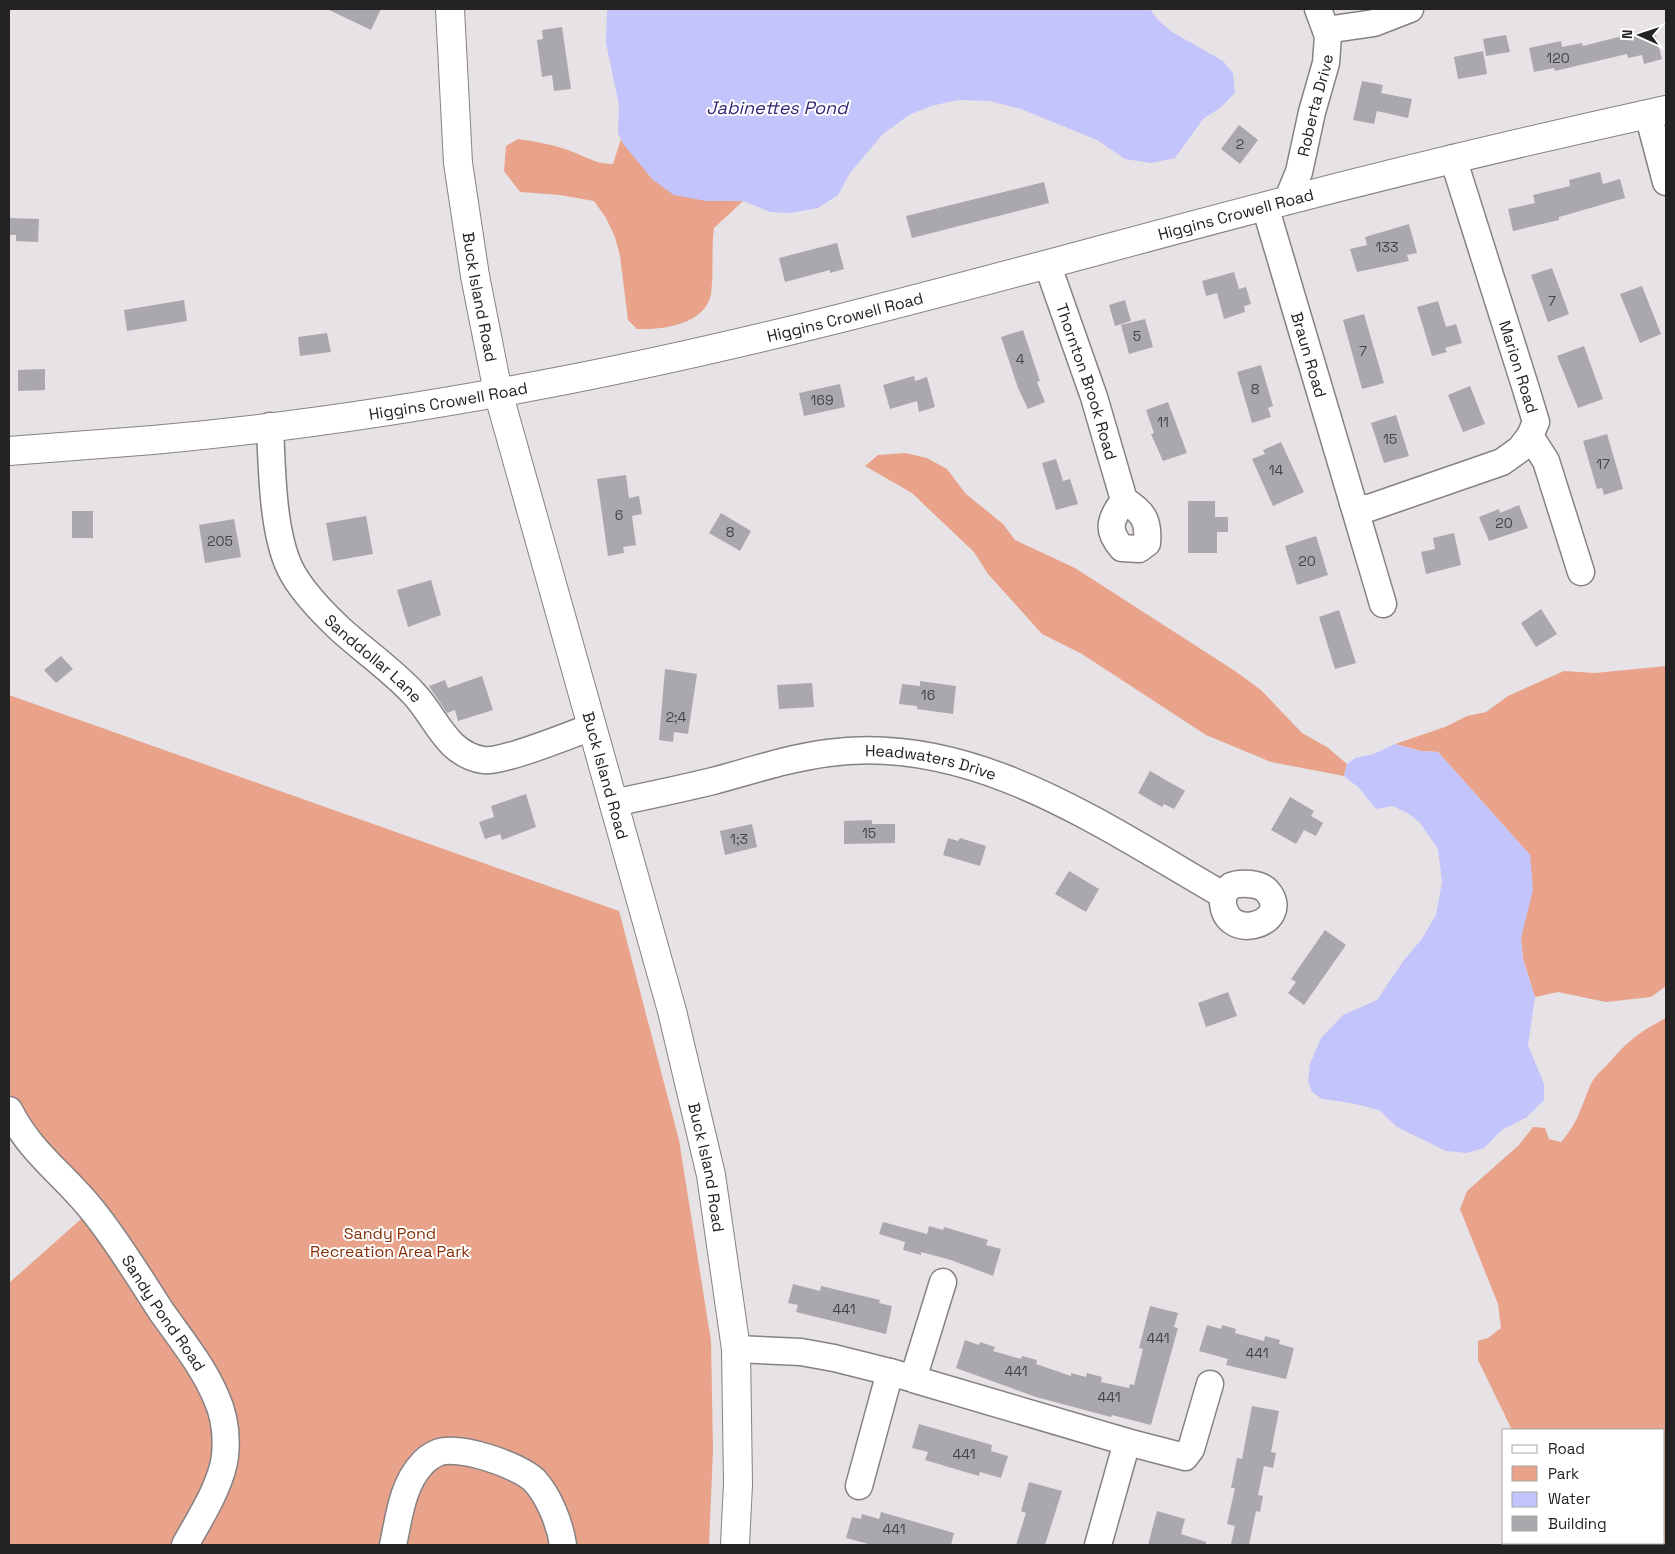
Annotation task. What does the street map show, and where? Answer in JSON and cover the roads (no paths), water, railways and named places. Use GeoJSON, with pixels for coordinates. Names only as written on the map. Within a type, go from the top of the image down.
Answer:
{"type":"FeatureCollection","features":[{"type":"Feature","properties":{"kind":"main road","name":"Buck Island Road"},"geometry":{"type":"LineString","coordinates":[[450,9],[458,163],[475,276],[498,392],[672,1011],[709,1165],[736,1349],[738,1464],[735,1545]]}},
{"type":"Feature","properties":{"kind":"main road","name":"Higgins Crowell Road"},"geometry":{"type":"LineString","coordinates":[[9,452],[153,440],[399,409],[498,392],[706,350],[888,308],[1276,203],[1453,158],[1657,112]]}},
{"type":"Feature","properties":{"kind":"street"},"geometry":{"type":"LineString","coordinates":[[1322,19],[1374,23],[1410,9]]}},
{"type":"Feature","properties":{"kind":"street","name":"Roberta Drive"},"geometry":{"type":"LineString","coordinates":[[1276,203],[1299,172],[1312,112],[1326,63],[1322,19]]}},
{"type":"Feature","properties":{"kind":"street"},"geometry":{"type":"LineString","coordinates":[[1657,112],[1666,182]]}},
{"type":"Feature","properties":{"kind":"street","name":"Marion Road"},"geometry":{"type":"LineString","coordinates":[[1453,158],[1536,422],[1530,436],[1546,460],[1581,572]]}},
{"type":"Feature","properties":{"kind":"street","name":"Braun Road"},"geometry":{"type":"LineString","coordinates":[[1276,203],[1341,468],[1354,503],[1383,604]]}},
{"type":"Feature","properties":{"kind":"street","name":"Thornton Brook Road"},"geometry":{"type":"LineString","coordinates":[[1048,266],[1091,388],[1124,500]]}},
{"type":"Feature","properties":{"kind":"street","name":"Sanddollar Lane"},"geometry":{"type":"LineString","coordinates":[[270,426],[272,482],[280,537],[293,573],[314,602],[339,628],[414,694],[457,750],[484,760],[516,753],[591,727]]}},
{"type":"Feature","properties":{"kind":"street"},"geometry":{"type":"LineString","coordinates":[[1354,503],[1361,508],[1369,508],[1502,462],[1520,450],[1530,436]]}},
{"type":"Feature","properties":{"kind":"street","name":"Headwaters Drive"},"geometry":{"type":"LineString","coordinates":[[614,803],[826,753],[878,752],[921,755],[952,762],[1022,784],[1061,803],[1223,895]]}},
{"type":"Feature","properties":{"kind":"street","name":"Sandy Pond Road"},"geometry":{"type":"LineString","coordinates":[[9,1110],[21,1133],[36,1152],[92,1210],[190,1353],[216,1395],[226,1438],[225,1458],[215,1485],[185,1545]]}},
{"type":"Feature","properties":{"kind":"street"},"geometry":{"type":"LineString","coordinates":[[859,1486],[901,1376],[942,1282]]}},
{"type":"Feature","properties":{"kind":"street"},"geometry":{"type":"LineString","coordinates":[[736,1349],[801,1352],[834,1358],[1185,1457],[1191,1449],[1210,1384]]}},
{"type":"Feature","properties":{"kind":"street"},"geometry":{"type":"LineString","coordinates":[[1098,1545],[1127,1442]]}},
{"type":"Feature","properties":{"kind":"street"},"geometry":{"type":"LineString","coordinates":[[393,1545],[403,1497],[412,1477],[422,1463],[438,1452],[456,1452],[505,1462],[533,1479],[544,1494],[553,1512],[563,1545]]}},
{"type":"Feature","properties":{"kind":"water","name":"Jabinettes Pond"},"geometry":{"type":"Polygon","coordinates":[[[607,9],[1150,9],[1157,19],[1172,32],[1223,61],[1233,73],[1235,93],[1220,108],[1203,119],[1175,158],[1151,163],[1125,159],[1097,140],[1021,109],[990,101],[958,100],[931,106],[909,115],[883,134],[850,173],[838,195],[818,208],[790,213],[770,212],[743,201],[706,201],[674,195],[653,180],[624,145],[618,133],[619,105],[606,43],[607,9]]]}},
{"type":"Feature","properties":{"kind":"water"},"geometry":{"type":"Polygon","coordinates":[[[1395,744],[1420,751],[1438,752],[1530,855],[1533,890],[1521,938],[1523,959],[1535,997],[1528,1045],[1544,1084],[1544,1100],[1527,1117],[1502,1130],[1484,1148],[1467,1153],[1446,1151],[1397,1127],[1379,1110],[1351,1103],[1322,1099],[1312,1092],[1308,1081],[1310,1064],[1321,1038],[1343,1015],[1377,1000],[1404,960],[1421,940],[1436,915],[1442,882],[1438,849],[1420,823],[1409,814],[1393,806],[1376,809],[1359,788],[1344,776],[1347,764],[1355,758],[1374,754],[1395,744]]]}},
{"type":"Feature","properties":{"kind":"park label","name":"Sandy Pond Recreation Area Park"},"geometry":{"type":"Point","coordinates":[390,1242]}}]}
